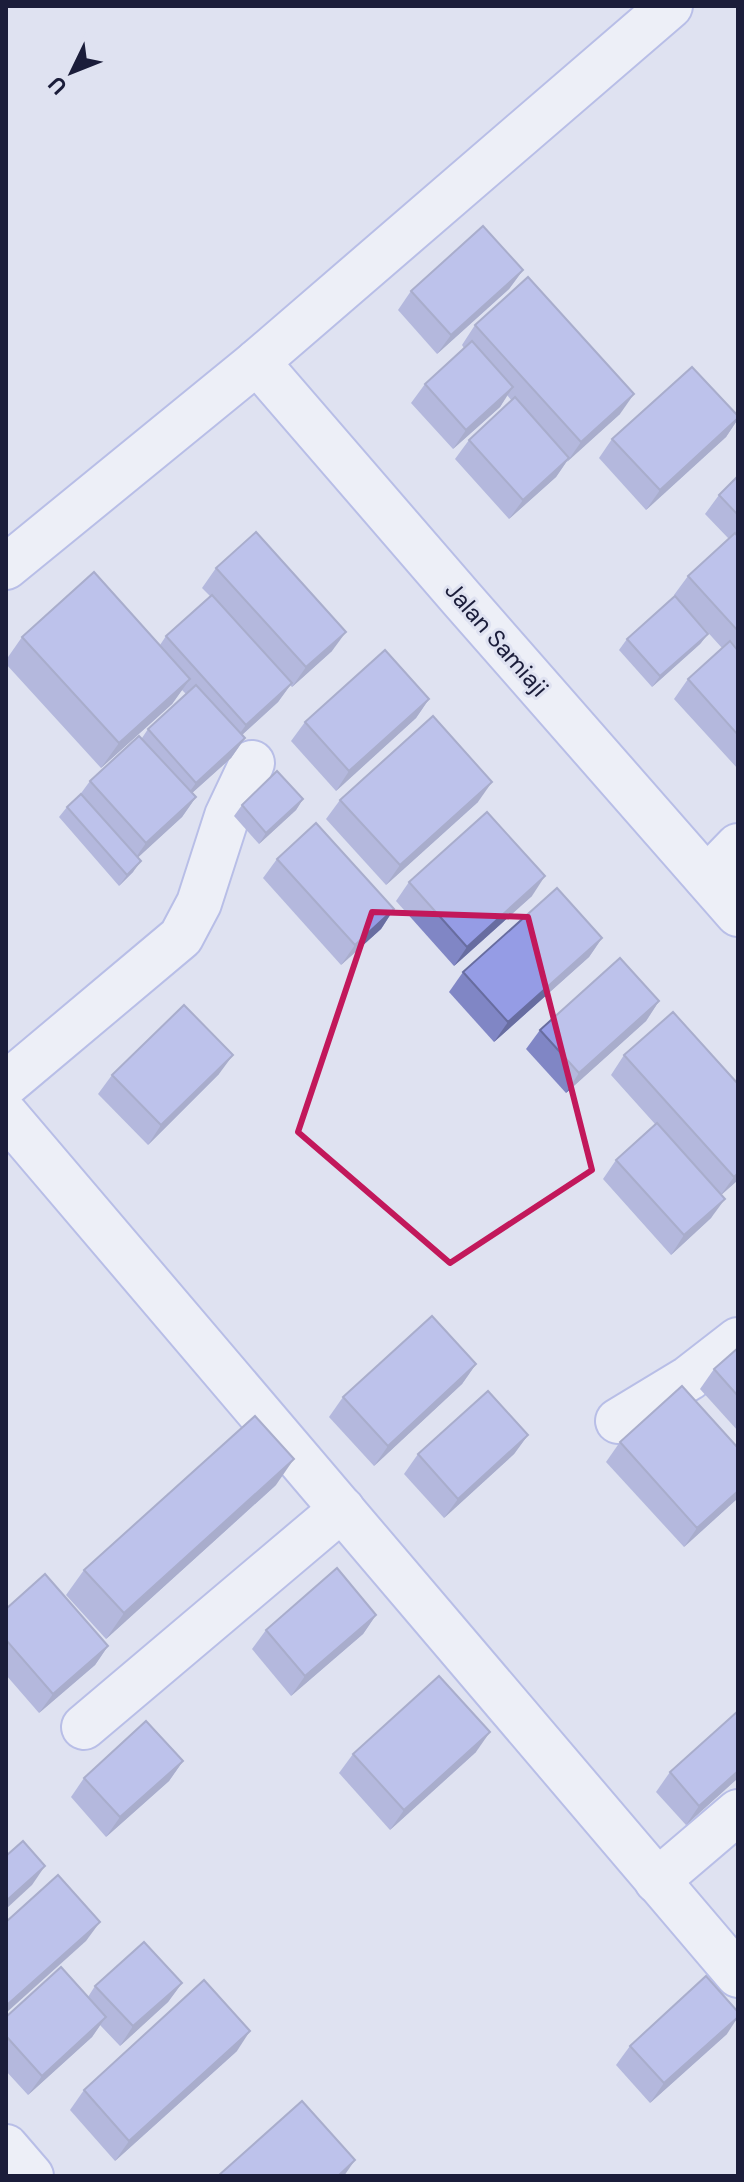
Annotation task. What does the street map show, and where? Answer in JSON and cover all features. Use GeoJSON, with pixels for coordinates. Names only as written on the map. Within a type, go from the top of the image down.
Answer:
{"type":"FeatureCollection","features":[{"type":"Feature","properties":{"kind":"street"},"geometry":{"type":"LineString","coordinates":[[6,567],[257,362],[670,6]]}},
{"type":"Feature","properties":{"kind":"street","name":"Jalan Samiaji"},"geometry":{"type":"LineString","coordinates":[[257,362],[738,914]]}},
{"type":"Feature","properties":{"kind":"street"},"geometry":{"type":"LineString","coordinates":[[6,1084],[181,937],[199,903],[227,816],[252,763]]}},
{"type":"Feature","properties":{"kind":"street"},"geometry":{"type":"LineString","coordinates":[[707,878],[738,846]]}},
{"type":"Feature","properties":{"kind":"street"},"geometry":{"type":"LineString","coordinates":[[6,1115],[738,1975]]}},
{"type":"Feature","properties":{"kind":"street"},"geometry":{"type":"LineString","coordinates":[[618,1421],[689,1378],[738,1340]]}},
{"type":"Feature","properties":{"kind":"street"},"geometry":{"type":"LineString","coordinates":[[84,1727],[342,1509]]}},
{"type":"Feature","properties":{"kind":"street"},"geometry":{"type":"LineString","coordinates":[[657,1881],[738,1812]]}},
{"type":"Feature","properties":{"kind":"street"},"geometry":{"type":"LineString","coordinates":[[6,2147],[31,2176]]}},
{"type":"Feature","properties":{"kind":"highlighted area"},"geometry":{"type":"Polygon","coordinates":[[[372,912],[528,917],[592,1170],[450,1263],[298,1132],[372,912]]]}},
{"type":"Feature","properties":{"kind":"building"},"geometry":{"type":"Polygon","coordinates":[[[483,226],[523,270],[451,335],[411,291],[483,226]]]}},
{"type":"Feature","properties":{"kind":"building"},"geometry":{"type":"Polygon","coordinates":[[[528,277],[634,394],[581,442],[475,325],[528,277]]]}},
{"type":"Feature","properties":{"kind":"building"},"geometry":{"type":"Polygon","coordinates":[[[472,341],[513,387],[466,430],[425,384],[472,341]]]}},
{"type":"Feature","properties":{"kind":"building"},"geometry":{"type":"Polygon","coordinates":[[[692,367],[738,418],[660,490],[612,439],[692,367]]]}},
{"type":"Feature","properties":{"kind":"building"},"geometry":{"type":"Polygon","coordinates":[[[515,397],[569,458],[523,500],[469,440],[515,397]]]}},
{"type":"Feature","properties":{"kind":"building"},"geometry":{"type":"Polygon","coordinates":[[[738,476],[738,515],[719,495],[738,476]]]}},
{"type":"Feature","properties":{"kind":"building"},"geometry":{"type":"Polygon","coordinates":[[[256,532],[346,632],[306,667],[216,568],[256,532]]]}},
{"type":"Feature","properties":{"kind":"building"},"geometry":{"type":"Polygon","coordinates":[[[735,533],[738,537],[738,631],[688,576],[735,533]]]}},
{"type":"Feature","properties":{"kind":"building"},"geometry":{"type":"Polygon","coordinates":[[[94,572],[190,679],[119,743],[22,637],[94,572]]]}},
{"type":"Feature","properties":{"kind":"building"},"geometry":{"type":"Polygon","coordinates":[[[212,595],[292,683],[246,725],[166,636],[212,595]]]}},
{"type":"Feature","properties":{"kind":"building"},"geometry":{"type":"Polygon","coordinates":[[[675,596],[708,634],[660,676],[627,639],[675,596]]]}},
{"type":"Feature","properties":{"kind":"building"},"geometry":{"type":"Polygon","coordinates":[[[730,641],[738,651],[738,735],[688,679],[730,641]]]}},
{"type":"Feature","properties":{"kind":"building"},"geometry":{"type":"Polygon","coordinates":[[[385,650],[429,699],[349,771],[305,722],[385,650]]]}},
{"type":"Feature","properties":{"kind":"building"},"geometry":{"type":"Polygon","coordinates":[[[196,685],[245,738],[196,783],[148,729],[196,685]]]}},
{"type":"Feature","properties":{"kind":"building"},"geometry":{"type":"Polygon","coordinates":[[[433,716],[492,782],[400,865],[340,800],[433,716]]]}},
{"type":"Feature","properties":{"kind":"building"},"geometry":{"type":"Polygon","coordinates":[[[139,736],[196,797],[146,843],[90,781],[139,736]]]}},
{"type":"Feature","properties":{"kind":"building"},"geometry":{"type":"Polygon","coordinates":[[[277,771],[303,799],[266,833],[242,805],[277,771]]]}},
{"type":"Feature","properties":{"kind":"building"},"geometry":{"type":"Polygon","coordinates":[[[81,794],[141,861],[127,875],[67,807],[81,794]]]}},
{"type":"Feature","properties":{"kind":"building"},"geometry":{"type":"Polygon","coordinates":[[[487,812],[545,876],[467,947],[409,882],[487,812]]]}},
{"type":"Feature","properties":{"kind":"building"},"geometry":{"type":"Polygon","coordinates":[[[316,823],[394,909],[355,945],[277,859],[316,823]]]}},
{"type":"Feature","properties":{"kind":"building"},"geometry":{"type":"Polygon","coordinates":[[[557,888],[602,938],[508,1022],[463,972],[557,888]]]}},
{"type":"Feature","properties":{"kind":"building"},"geometry":{"type":"Polygon","coordinates":[[[620,958],[659,1001],[579,1073],[540,1030],[620,958]]]}},
{"type":"Feature","properties":{"kind":"building"},"geometry":{"type":"Polygon","coordinates":[[[184,1005],[233,1055],[161,1125],[112,1075],[184,1005]]]}},
{"type":"Feature","properties":{"kind":"building"},"geometry":{"type":"Polygon","coordinates":[[[673,1012],[738,1084],[738,1173],[734,1177],[624,1055],[673,1012]]]}},
{"type":"Feature","properties":{"kind":"building"},"geometry":{"type":"Polygon","coordinates":[[[657,1123],[725,1199],[684,1235],[616,1160],[657,1123]]]}},
{"type":"Feature","properties":{"kind":"building"},"geometry":{"type":"Polygon","coordinates":[[[432,1316],[476,1364],[388,1446],[343,1397],[432,1316]]]}},
{"type":"Feature","properties":{"kind":"building"},"geometry":{"type":"Polygon","coordinates":[[[738,1348],[738,1396],[714,1369],[738,1348]]]}},
{"type":"Feature","properties":{"kind":"building"},"geometry":{"type":"Polygon","coordinates":[[[682,1386],[738,1448],[738,1491],[697,1528],[620,1442],[682,1386]]]}},
{"type":"Feature","properties":{"kind":"building"},"geometry":{"type":"Polygon","coordinates":[[[488,1391],[528,1435],[458,1499],[418,1454],[488,1391]]]}},
{"type":"Feature","properties":{"kind":"building"},"geometry":{"type":"Polygon","coordinates":[[[255,1416],[294,1459],[124,1613],[84,1570],[255,1416]]]}},
{"type":"Feature","properties":{"kind":"building"},"geometry":{"type":"Polygon","coordinates":[[[337,1568],[376,1615],[305,1676],[266,1630],[337,1568]]]}},
{"type":"Feature","properties":{"kind":"building"},"geometry":{"type":"Polygon","coordinates":[[[45,1574],[108,1646],[53,1694],[6,1640],[6,1609],[45,1574]]]}},
{"type":"Feature","properties":{"kind":"building"},"geometry":{"type":"Polygon","coordinates":[[[439,1676],[490,1732],[404,1810],[353,1754],[439,1676]]]}},
{"type":"Feature","properties":{"kind":"building"},"geometry":{"type":"Polygon","coordinates":[[[738,1711],[738,1771],[699,1806],[670,1772],[738,1711]]]}},
{"type":"Feature","properties":{"kind":"building"},"geometry":{"type":"Polygon","coordinates":[[[146,1721],[183,1761],[120,1817],[84,1778],[146,1721]]]}},
{"type":"Feature","properties":{"kind":"building"},"geometry":{"type":"Polygon","coordinates":[[[23,1841],[45,1866],[6,1901],[6,1856],[23,1841]]]}},
{"type":"Feature","properties":{"kind":"building"},"geometry":{"type":"Polygon","coordinates":[[[58,1875],[100,1922],[8,2004],[6,1922],[58,1875]]]}},
{"type":"Feature","properties":{"kind":"building"},"geometry":{"type":"Polygon","coordinates":[[[144,1942],[182,1983],[133,2026],[95,1986],[144,1942]]]}},
{"type":"Feature","properties":{"kind":"building"},"geometry":{"type":"Polygon","coordinates":[[[61,1967],[106,2017],[42,2076],[6,2036],[6,2017],[61,1967]]]}},
{"type":"Feature","properties":{"kind":"building"},"geometry":{"type":"Polygon","coordinates":[[[706,1976],[738,2012],[738,2017],[664,2083],[630,2046],[706,1976]]]}},
{"type":"Feature","properties":{"kind":"building"},"geometry":{"type":"Polygon","coordinates":[[[204,1980],[250,2031],[129,2141],[84,2090],[204,1980]]]}},
{"type":"Feature","properties":{"kind":"building"},"geometry":{"type":"Polygon","coordinates":[[[302,2101],[355,2160],[338,2176],[218,2176],[302,2101]]]}}]}
